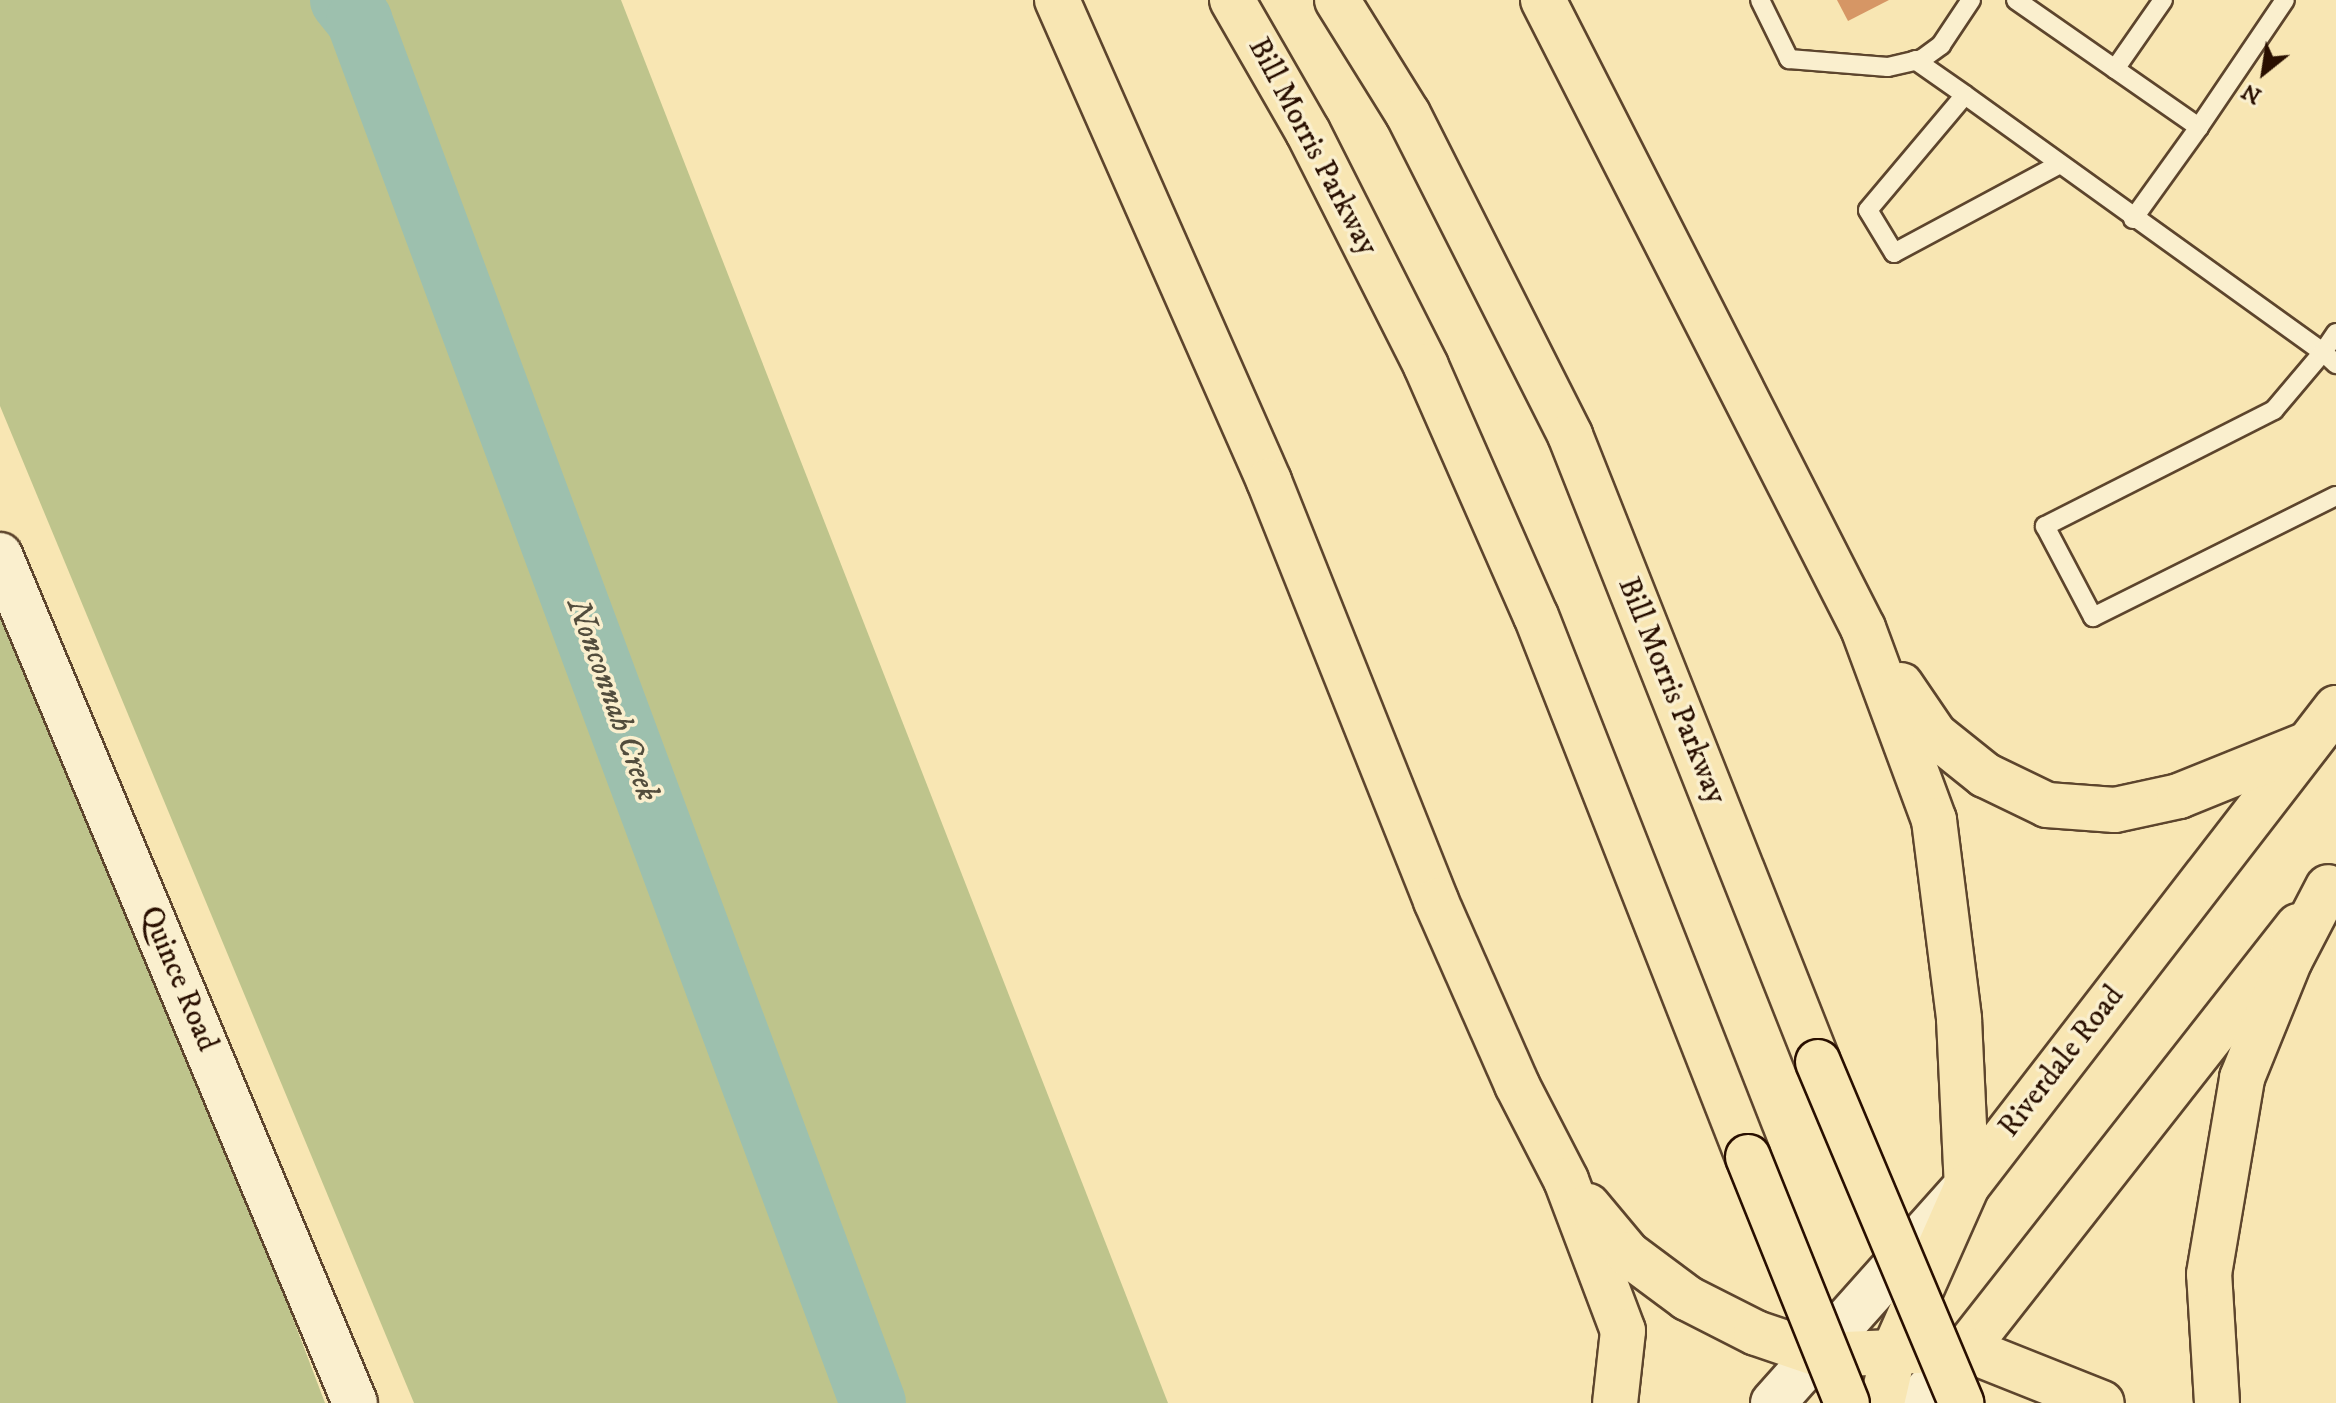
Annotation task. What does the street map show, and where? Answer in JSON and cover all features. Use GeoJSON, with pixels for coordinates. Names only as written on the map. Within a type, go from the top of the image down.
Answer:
{"type":"FeatureCollection","features":[{"type":"Feature","properties":{"kind":"main road"},"geometry":{"type":"LineString","coordinates":[[1057,0],[1269,481],[1436,901],[1517,1085],[1566,1180],[1623,1331],[1615,1403]]}},
{"type":"Feature","properties":{"kind":"main road","name":"Bill Morris Parkway"},"geometry":{"type":"LineString","coordinates":[[1232,0],[1308,132],[1432,380],[1536,616],[1847,1403]]}},
{"type":"Feature","properties":{"kind":"main road","name":"Bill Morris Parkway"},"geometry":{"type":"LineString","coordinates":[[1337,0],[1408,114],[1570,435],[1818,1062],[1961,1403]]}},
{"type":"Feature","properties":{"kind":"main road"},"geometry":{"type":"LineString","coordinates":[[1543,0],[1863,628],[1934,820],[1959,1019],[1967,1186],[1894,1351],[1882,1403]]}},
{"type":"Feature","properties":{"kind":"main road","name":"Quince Road"},"geometry":{"type":"LineString","coordinates":[[0,555],[355,1403]]}},
{"type":"Feature","properties":{"kind":"main road"},"geometry":{"type":"LineString","coordinates":[[1863,628],[1935,735],[1985,775],[2047,805],[2115,810],[2179,796],[2308,744]]}},
{"type":"Feature","properties":{"kind":"main road","name":"Riverdale Road"},"geometry":{"type":"LineString","coordinates":[[1773,1403],[1821,1355],[1967,1186],[2336,708]]}},
{"type":"Feature","properties":{"kind":"main road"},"geometry":{"type":"LineString","coordinates":[[1916,1403],[1966,1349],[2332,882]]}},
{"type":"Feature","properties":{"kind":"main road"},"geometry":{"type":"LineString","coordinates":[[2217,1403],[2209,1274],[2242,1078],[2290,960],[2332,882]]}},
{"type":"Feature","properties":{"kind":"main road"},"geometry":{"type":"LineString","coordinates":[[1566,1180],[1628,1254],[1687,1298],[1756,1333],[1821,1355],[1966,1349],[2102,1403]]}},
{"type":"Feature","properties":{"kind":"lane"},"geometry":{"type":"LineString","coordinates":[[1760,0],[1789,59],[1888,67],[1915,60],[1941,45],[1971,0]]}},
{"type":"Feature","properties":{"kind":"lane"},"geometry":{"type":"LineString","coordinates":[[2016,0],[2035,6],[2115,69],[2199,127]]}},
{"type":"Feature","properties":{"kind":"lane"},"geometry":{"type":"LineString","coordinates":[[2115,69],[2163,0]]}},
{"type":"Feature","properties":{"kind":"lane"},"geometry":{"type":"LineString","coordinates":[[2133,219],[2285,0]]}},
{"type":"Feature","properties":{"kind":"lane"},"geometry":{"type":"LineString","coordinates":[[1915,60],[2329,358]]}},
{"type":"Feature","properties":{"kind":"lane"},"geometry":{"type":"LineString","coordinates":[[1965,95],[1868,210],[1894,253],[2058,165]]}},
{"type":"Feature","properties":{"kind":"lane"},"geometry":{"type":"LineString","coordinates":[[2336,333],[2329,358],[2274,410],[2045,526],[2093,617],[2336,496]]}},
{"type":"Feature","properties":{"kind":"green space"},"geometry":{"type":"Polygon","coordinates":[[[0,0],[621,0],[1168,1403],[414,1403],[0,406],[0,0]]]}},
{"type":"Feature","properties":{"kind":"green space"},"geometry":{"type":"Polygon","coordinates":[[[0,546],[325,1403],[0,1403],[0,546]]]}},
{"type":"Feature","properties":{"kind":"building"},"geometry":{"type":"Polygon","coordinates":[[[1837,0],[1889,0],[1848,21],[1837,0]]]}},
{"type":"Feature","properties":{"kind":"waterway","name":"Nonconnah Creek"},"geometry":{"type":"LineString","coordinates":[[343,0],[359,20],[873,1403]]}}]}
